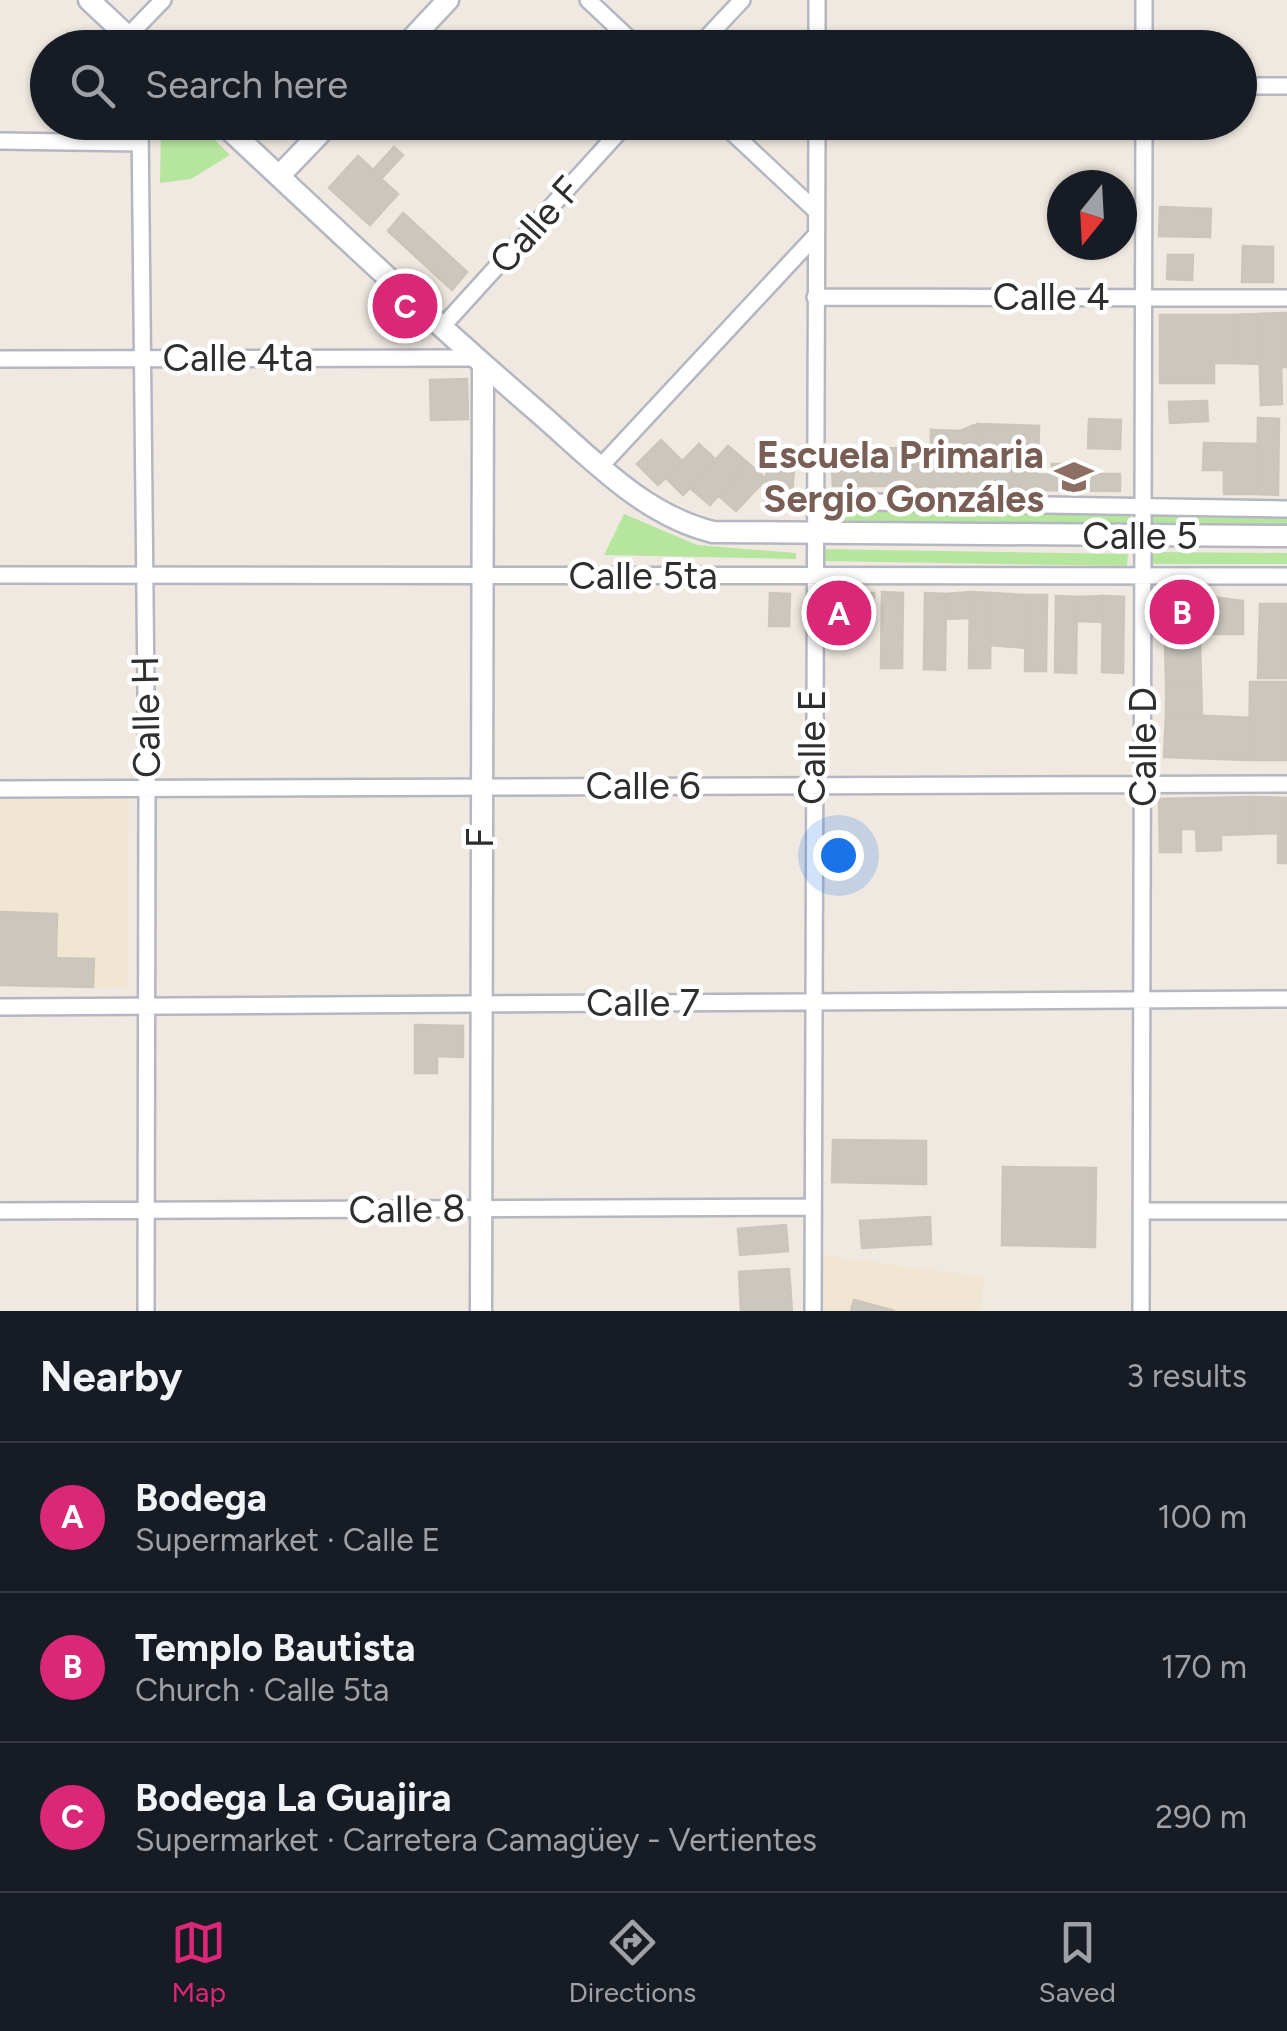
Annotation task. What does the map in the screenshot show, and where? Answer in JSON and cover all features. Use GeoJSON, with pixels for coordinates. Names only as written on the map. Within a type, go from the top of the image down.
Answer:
{"type":"FeatureCollection","features":[{"type":"Feature","properties":{"kind":"main road"},"geometry":{"type":"LineString","coordinates":[[89,0],[121,30]]}},
{"type":"Feature","properties":{"kind":"main road"},"geometry":{"type":"LineString","coordinates":[[420,30],[448,0]]}},
{"type":"Feature","properties":{"kind":"main road","name":"Calle 5"},"geometry":{"type":"LineString","coordinates":[[241,140],[479,361],[654,509],[689,526],[712,532],[812,534],[1287,536]]}},
{"type":"Feature","properties":{"kind":"main road"},"geometry":{"type":"LineString","coordinates":[[280,176],[314,140]]}},
{"type":"Feature","properties":{"kind":"main road","name":"F"},"geometry":{"type":"LineString","coordinates":[[479,361],[482,1311]]}},
{"type":"Feature","properties":{"kind":"street"},"geometry":{"type":"LineString","coordinates":[[145,30],[163,0]]}},
{"type":"Feature","properties":{"kind":"street"},"geometry":{"type":"LineString","coordinates":[[588,0],[620,30]]}},
{"type":"Feature","properties":{"kind":"street"},"geometry":{"type":"LineString","coordinates":[[714,30],[742,0]]}},
{"type":"Feature","properties":{"kind":"street"},"geometry":{"type":"LineString","coordinates":[[818,0],[818,30]]}},
{"type":"Feature","properties":{"kind":"street"},"geometry":{"type":"LineString","coordinates":[[1144,0],[1144,30]]}},
{"type":"Feature","properties":{"kind":"street"},"geometry":{"type":"LineString","coordinates":[[1257,86],[1287,86]]}},
{"type":"Feature","properties":{"kind":"street","name":"Calle F"},"geometry":{"type":"LineString","coordinates":[[442,327],[612,140]]}},
{"type":"Feature","properties":{"kind":"street"},"geometry":{"type":"LineString","coordinates":[[739,140],[815,210]]}},
{"type":"Feature","properties":{"kind":"street","name":"Calle E"},"geometry":{"type":"LineString","coordinates":[[813,1311],[812,534],[817,140]]}},
{"type":"Feature","properties":{"kind":"street","name":"Calle D"},"geometry":{"type":"LineString","coordinates":[[1141,1311],[1144,140]]}},
{"type":"Feature","properties":{"kind":"street"},"geometry":{"type":"LineString","coordinates":[[0,141],[140,143]]}},
{"type":"Feature","properties":{"kind":"street","name":"Calle H"},"geometry":{"type":"LineString","coordinates":[[140,143],[147,788],[146,1311]]}},
{"type":"Feature","properties":{"kind":"street"},"geometry":{"type":"LineString","coordinates":[[601,466],[815,236]]}},
{"type":"Feature","properties":{"kind":"street","name":"Calle 4"},"geometry":{"type":"LineString","coordinates":[[814,296],[1287,298]]}},
{"type":"Feature","properties":{"kind":"street","name":"Calle 4ta"},"geometry":{"type":"LineString","coordinates":[[0,359],[479,361]]}},
{"type":"Feature","properties":{"kind":"street","name":"Calle 5"},"geometry":{"type":"LineString","coordinates":[[813,501],[1287,509]]}},
{"type":"Feature","properties":{"kind":"street","name":"Calle 5ta"},"geometry":{"type":"LineString","coordinates":[[0,576],[1287,576]]}},
{"type":"Feature","properties":{"kind":"street","name":"Calle 6"},"geometry":{"type":"LineString","coordinates":[[0,789],[1287,784]]}},
{"type":"Feature","properties":{"kind":"street","name":"Calle 7"},"geometry":{"type":"LineString","coordinates":[[0,1007],[1287,999]]}},
{"type":"Feature","properties":{"kind":"street","name":"Calle 8"},"geometry":{"type":"LineString","coordinates":[[0,1212],[813,1208]]}},
{"type":"Feature","properties":{"kind":"street"},"geometry":{"type":"LineString","coordinates":[[1141,1211],[1287,1211]]}},
{"type":"Feature","properties":{"kind":"shaded area"},"geometry":{"type":"Polygon","coordinates":[[[0,798],[129,798],[127,988],[0,985],[0,798]]]}},
{"type":"Feature","properties":{"kind":"shaded area"},"geometry":{"type":"Polygon","coordinates":[[[821,1255],[984,1277],[980,1311],[823,1311],[821,1255]]]}},
{"type":"Feature","properties":{"kind":"green space"},"geometry":{"type":"Polygon","coordinates":[[[161,140],[215,140],[230,155],[191,179],[160,183],[161,140]]]}},
{"type":"Feature","properties":{"kind":"green space"},"geometry":{"type":"Polygon","coordinates":[[[825,508],[1131,513],[1130,525],[825,520],[825,508]]]}},
{"type":"Feature","properties":{"kind":"green space"},"geometry":{"type":"Polygon","coordinates":[[[624,514],[697,545],[796,553],[796,559],[604,555],[624,514]]]}},
{"type":"Feature","properties":{"kind":"green space"},"geometry":{"type":"Polygon","coordinates":[[[1151,514],[1287,516],[1287,528],[1151,526],[1151,514]]]}},
{"type":"Feature","properties":{"kind":"green space"},"geometry":{"type":"Polygon","coordinates":[[[822,549],[1128,554],[1127,566],[822,561],[822,549]]]}},
{"type":"Feature","properties":{"kind":"green space"},"geometry":{"type":"Polygon","coordinates":[[[1152,552],[1287,553],[1287,564],[1151,564],[1152,552]]]}},
{"type":"Feature","properties":{"kind":"building"},"geometry":{"type":"Polygon","coordinates":[[[394,147],[403,155],[381,179],[398,194],[370,225],[329,188],[358,156],[373,170],[394,147]]]}},
{"type":"Feature","properties":{"kind":"building"},"geometry":{"type":"Polygon","coordinates":[[[1160,207],[1211,209],[1210,237],[1159,236],[1160,207]]]}},
{"type":"Feature","properties":{"kind":"building"},"geometry":{"type":"Polygon","coordinates":[[[403,213],[467,272],[452,290],[388,231],[403,213]]]}},
{"type":"Feature","properties":{"kind":"building"},"geometry":{"type":"Polygon","coordinates":[[[1243,246],[1273,247],[1273,282],[1242,282],[1243,246]]]}},
{"type":"Feature","properties":{"kind":"building"},"geometry":{"type":"Polygon","coordinates":[[[1168,255],[1193,255],[1192,280],[1167,279],[1168,255]]]}},
{"type":"Feature","properties":{"kind":"building"},"geometry":{"type":"Polygon","coordinates":[[[1280,313],[1287,313],[1287,367],[1281,367],[1280,313]]]}},
{"type":"Feature","properties":{"kind":"building"},"geometry":{"type":"Polygon","coordinates":[[[1280,313],[1282,404],[1261,405],[1258,314],[1280,313]]]}},
{"type":"Feature","properties":{"kind":"building"},"geometry":{"type":"Polygon","coordinates":[[[1258,314],[1260,364],[1234,363],[1234,315],[1258,314]]]}},
{"type":"Feature","properties":{"kind":"building"},"geometry":{"type":"Polygon","coordinates":[[[1160,315],[1234,315],[1234,363],[1214,363],[1214,383],[1160,383],[1160,315]]]}},
{"type":"Feature","properties":{"kind":"building"},"geometry":{"type":"Polygon","coordinates":[[[467,379],[468,419],[431,420],[430,380],[467,379]]]}},
{"type":"Feature","properties":{"kind":"building"},"geometry":{"type":"Polygon","coordinates":[[[1207,401],[1208,421],[1170,423],[1169,402],[1207,401]]]}},
{"type":"Feature","properties":{"kind":"building"},"geometry":{"type":"Polygon","coordinates":[[[1258,418],[1279,419],[1278,495],[1257,494],[1258,418]]]}},
{"type":"Feature","properties":{"kind":"building"},"geometry":{"type":"Polygon","coordinates":[[[1089,419],[1121,420],[1120,449],[1088,448],[1089,419]]]}},
{"type":"Feature","properties":{"kind":"building"},"geometry":{"type":"Polygon","coordinates":[[[977,424],[1039,426],[1037,490],[976,488],[977,424]]]}},
{"type":"Feature","properties":{"kind":"building"},"geometry":{"type":"Polygon","coordinates":[[[977,424],[976,488],[960,487],[960,431],[977,424]]]}},
{"type":"Feature","properties":{"kind":"building"},"geometry":{"type":"Polygon","coordinates":[[[931,430],[960,431],[960,487],[930,487],[931,430]]]}},
{"type":"Feature","properties":{"kind":"building"},"geometry":{"type":"Polygon","coordinates":[[[661,440],[683,462],[658,485],[637,464],[661,440]]]}},
{"type":"Feature","properties":{"kind":"building"},"geometry":{"type":"Polygon","coordinates":[[[1204,443],[1257,444],[1257,494],[1224,494],[1224,470],[1203,470],[1204,443]]]}},
{"type":"Feature","properties":{"kind":"building"},"geometry":{"type":"Polygon","coordinates":[[[699,444],[717,461],[683,495],[666,478],[699,444]]]}},
{"type":"Feature","properties":{"kind":"building"},"geometry":{"type":"Polygon","coordinates":[[[728,446],[748,463],[710,505],[690,488],[728,446]]]}},
{"type":"Feature","properties":{"kind":"building"},"geometry":{"type":"Polygon","coordinates":[[[896,448],[929,448],[930,487],[897,486],[896,448]]]}},
{"type":"Feature","properties":{"kind":"building"},"geometry":{"type":"Polygon","coordinates":[[[896,448],[897,486],[833,486],[831,450],[896,448]]]}},
{"type":"Feature","properties":{"kind":"building"},"geometry":{"type":"Polygon","coordinates":[[[748,463],[766,479],[736,511],[719,496],[748,463]]]}},
{"type":"Feature","properties":{"kind":"building"},"geometry":{"type":"Polygon","coordinates":[[[1052,464],[1067,464],[1067,482],[1092,482],[1092,474],[1120,474],[1120,491],[1037,490],[1037,474],[1052,475],[1052,464]]]}},
{"type":"Feature","properties":{"kind":"building"},"geometry":{"type":"Polygon","coordinates":[[[767,467],[794,470],[791,507],[764,506],[767,467]]]}},
{"type":"Feature","properties":{"kind":"building"},"geometry":{"type":"Polygon","coordinates":[[[837,592],[856,593],[855,624],[861,624],[861,638],[828,638],[828,603],[837,592]]]}},
{"type":"Feature","properties":{"kind":"building"},"geometry":{"type":"Polygon","coordinates":[[[882,592],[903,593],[902,668],[881,668],[882,592]]]}},
{"type":"Feature","properties":{"kind":"building"},"geometry":{"type":"Polygon","coordinates":[[[970,592],[970,618],[946,619],[946,594],[970,592]]]}},
{"type":"Feature","properties":{"kind":"building"},"geometry":{"type":"Polygon","coordinates":[[[970,592],[991,593],[990,668],[969,668],[970,592]]]}},
{"type":"Feature","properties":{"kind":"building"},"geometry":{"type":"Polygon","coordinates":[[[770,593],[790,594],[789,626],[769,626],[770,593]]]}},
{"type":"Feature","properties":{"kind":"building"},"geometry":{"type":"Polygon","coordinates":[[[856,593],[874,593],[873,624],[855,624],[856,593]]]}},
{"type":"Feature","properties":{"kind":"building"},"geometry":{"type":"Polygon","coordinates":[[[925,593],[946,594],[945,670],[924,669],[925,593]]]}},
{"type":"Feature","properties":{"kind":"building"},"geometry":{"type":"Polygon","coordinates":[[[991,593],[1026,595],[1026,648],[991,645],[991,593]]]}},
{"type":"Feature","properties":{"kind":"building"},"geometry":{"type":"Polygon","coordinates":[[[1202,593],[1203,629],[1162,631],[1160,594],[1202,593]]]}},
{"type":"Feature","properties":{"kind":"building"},"geometry":{"type":"Polygon","coordinates":[[[1026,595],[1047,595],[1046,671],[1025,671],[1026,595]]]}},
{"type":"Feature","properties":{"kind":"building"},"geometry":{"type":"Polygon","coordinates":[[[1056,596],[1077,597],[1076,673],[1055,672],[1056,596]]]}},
{"type":"Feature","properties":{"kind":"building"},"geometry":{"type":"Polygon","coordinates":[[[1103,596],[1102,622],[1076,621],[1077,597],[1103,596]]]}},
{"type":"Feature","properties":{"kind":"building"},"geometry":{"type":"Polygon","coordinates":[[[1103,596],[1124,597],[1123,673],[1102,672],[1103,596]]]}},
{"type":"Feature","properties":{"kind":"building"},"geometry":{"type":"Polygon","coordinates":[[[1213,597],[1243,601],[1243,634],[1214,634],[1213,597]]]}},
{"type":"Feature","properties":{"kind":"building"},"geometry":{"type":"Polygon","coordinates":[[[1260,604],[1287,604],[1287,678],[1258,678],[1260,604]]]}},
{"type":"Feature","properties":{"kind":"building"},"geometry":{"type":"Polygon","coordinates":[[[1200,641],[1201,681],[1166,682],[1165,642],[1200,641]]]}},
{"type":"Feature","properties":{"kind":"building"},"geometry":{"type":"Polygon","coordinates":[[[1201,681],[1202,716],[1166,714],[1166,682],[1201,681]]]}},
{"type":"Feature","properties":{"kind":"building"},"geometry":{"type":"Polygon","coordinates":[[[1250,682],[1287,682],[1287,760],[1249,760],[1250,682]]]}},
{"type":"Feature","properties":{"kind":"building"},"geometry":{"type":"Polygon","coordinates":[[[1166,714],[1251,718],[1249,760],[1164,757],[1166,714]]]}},
{"type":"Feature","properties":{"kind":"building"},"geometry":{"type":"Polygon","coordinates":[[[1253,797],[1254,834],[1221,835],[1221,850],[1197,851],[1196,829],[1181,829],[1181,852],[1160,852],[1159,799],[1253,797]]]}},
{"type":"Feature","properties":{"kind":"building"},"geometry":{"type":"Polygon","coordinates":[[[1253,797],[1287,798],[1287,863],[1278,863],[1278,833],[1254,834],[1253,797]]]}},
{"type":"Feature","properties":{"kind":"building"},"geometry":{"type":"Polygon","coordinates":[[[0,912],[57,914],[56,958],[94,959],[93,987],[0,985],[0,912]]]}},
{"type":"Feature","properties":{"kind":"building"},"geometry":{"type":"Polygon","coordinates":[[[415,1025],[463,1026],[463,1057],[437,1056],[437,1073],[415,1073],[415,1025]]]}},
{"type":"Feature","properties":{"kind":"building"},"geometry":{"type":"Polygon","coordinates":[[[833,1140],[926,1141],[926,1184],[832,1182],[833,1140]]]}},
{"type":"Feature","properties":{"kind":"building"},"geometry":{"type":"Polygon","coordinates":[[[1003,1167],[1096,1168],[1095,1247],[1002,1245],[1003,1167]]]}},
{"type":"Feature","properties":{"kind":"building"},"geometry":{"type":"Polygon","coordinates":[[[930,1217],[931,1244],[862,1248],[860,1221],[930,1217]]]}},
{"type":"Feature","properties":{"kind":"building"},"geometry":{"type":"Polygon","coordinates":[[[786,1225],[788,1251],[740,1255],[738,1229],[786,1225]]]}},
{"type":"Feature","properties":{"kind":"building"},"geometry":{"type":"Polygon","coordinates":[[[789,1269],[792,1311],[741,1311],[739,1272],[789,1269]]]}},
{"type":"Feature","properties":{"kind":"building"},"geometry":{"type":"Polygon","coordinates":[[[854,1300],[895,1311],[851,1311],[854,1300]]]}},
{"type":"Feature","properties":{"kind":"place","name":"Bodega La Guajira"},"geometry":{"type":"Point","coordinates":[405,306]}},
{"type":"Feature","properties":{"kind":"place","name":"Escuela Primaria Sergio Gonzáles"},"geometry":{"type":"Point","coordinates":[1074,477]}},
{"type":"Feature","properties":{"kind":"place","name":"Templo Bautista"},"geometry":{"type":"Point","coordinates":[1182,612]}},
{"type":"Feature","properties":{"kind":"place","name":"Bodega"},"geometry":{"type":"Point","coordinates":[839,613]}}]}
